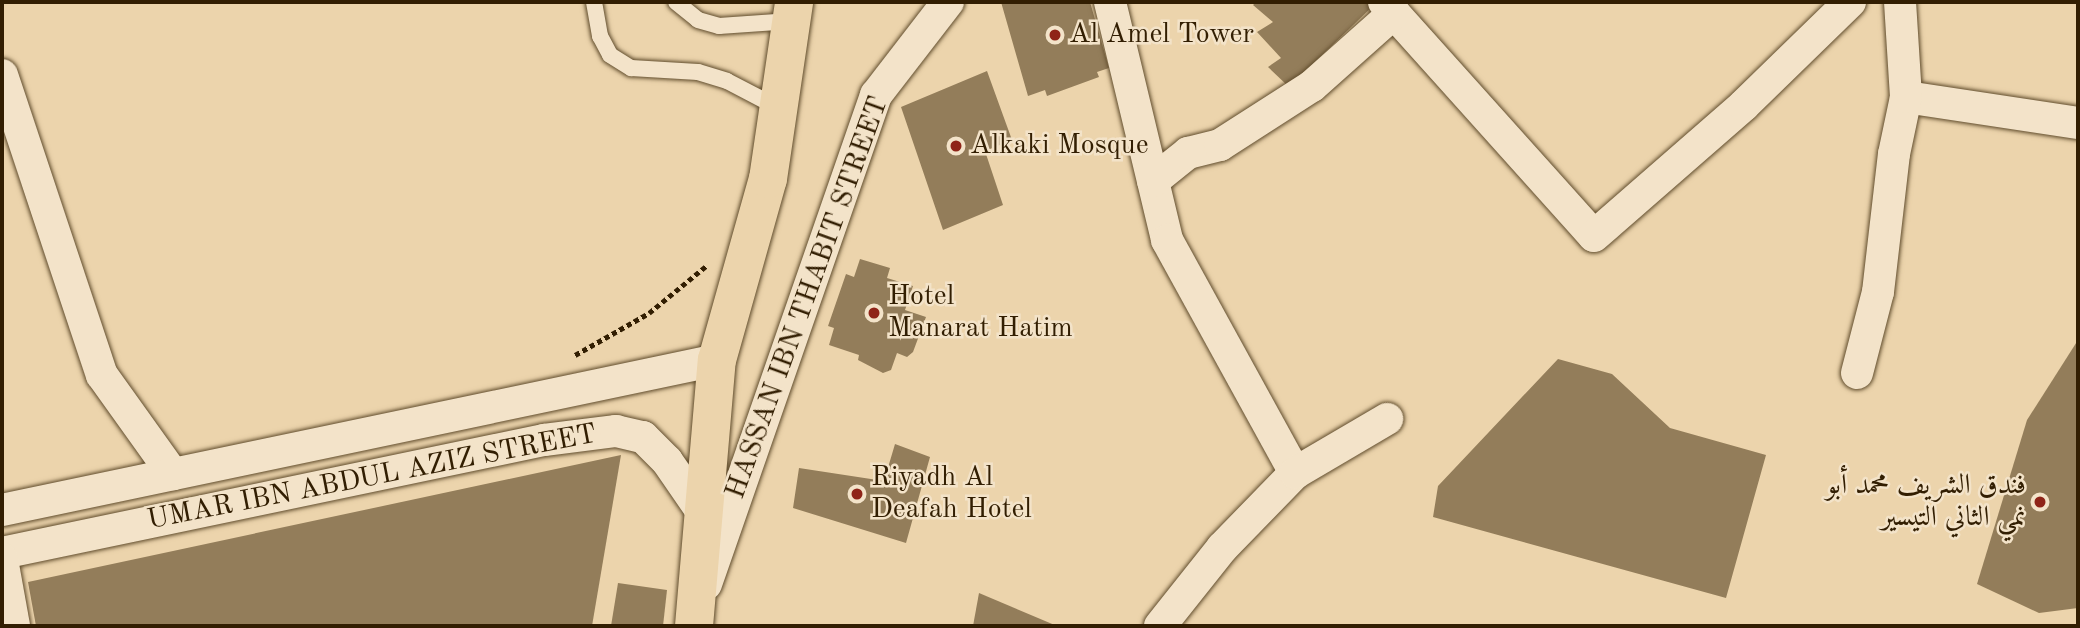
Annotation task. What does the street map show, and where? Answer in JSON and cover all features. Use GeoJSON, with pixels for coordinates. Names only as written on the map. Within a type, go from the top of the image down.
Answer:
{"type":"FeatureCollection","features":[{"type":"Feature","properties":{"kind":"highway"},"geometry":{"type":"LineString","coordinates":[[696,619],[717,360],[768,179],[792,11]]}},
{"type":"Feature","properties":{"kind":"street","name":"HASSAN IBN THABIT STREET"},"geometry":{"type":"LineString","coordinates":[[696,619],[876,95],[948,2]]}},
{"type":"Feature","properties":{"kind":"street"},"geometry":{"type":"LineString","coordinates":[[1110,2],[1167,240],[1295,473]]}},
{"type":"Feature","properties":{"kind":"street"},"geometry":{"type":"LineString","coordinates":[[1153,181],[1188,153],[1220,145],[1312,86],[1389,7],[1594,236],[1744,105],[1850,2]]}},
{"type":"Feature","properties":{"kind":"street"},"geometry":{"type":"LineString","coordinates":[[1857,373],[1878,292],[1894,153],[1906,97],[1900,2]]}},
{"type":"Feature","properties":{"kind":"street"},"geometry":{"type":"LineString","coordinates":[[2,74],[102,375],[173,474]]}},
{"type":"Feature","properties":{"kind":"street"},"geometry":{"type":"LineString","coordinates":[[1906,97],[2078,123]]}},
{"type":"Feature","properties":{"kind":"street","name":"UMAR IBN ABDUL AZIZ STREET"},"geometry":{"type":"LineString","coordinates":[[2,510],[717,360]]}},
{"type":"Feature","properties":{"kind":"street"},"geometry":{"type":"LineString","coordinates":[[1160,626],[1222,548],[1295,473],[1387,419]]}},
{"type":"Feature","properties":{"kind":"street","name":"UMAR IBN ABDUL AZIZ STREET"},"geometry":{"type":"LineString","coordinates":[[2,553],[544,440],[616,431],[643,437],[667,461],[705,516]]}},
{"type":"Feature","properties":{"kind":"street"},"geometry":{"type":"LineString","coordinates":[[2,559],[14,626]]}},
{"type":"Feature","properties":{"kind":"lane"},"geometry":{"type":"LineString","coordinates":[[594,2],[600,36],[610,55],[631,68],[698,72],[727,81],[778,108]]}},
{"type":"Feature","properties":{"kind":"lane"},"geometry":{"type":"LineString","coordinates":[[676,2],[698,20],[719,26],[792,11]]}},
{"type":"Feature","properties":{"kind":"path"},"geometry":{"type":"LineString","coordinates":[[586,351],[649,313],[709,263]]}},
{"type":"Feature","properties":{"kind":"building","name":"Al Amel Tower"},"geometry":{"type":"Polygon","coordinates":[[[1001,2],[1090,2],[1109,68],[1097,72],[1099,77],[1047,96],[1045,90],[1028,96],[1001,2]]]}},
{"type":"Feature","properties":{"kind":"building"},"geometry":{"type":"Polygon","coordinates":[[[1256,2],[1377,2],[1289,87],[1268,67],[1281,58],[1257,32],[1273,22],[1253,5],[1256,2]]]}},
{"type":"Feature","properties":{"kind":"building","name":"Alkaki Mosque"},"geometry":{"type":"Polygon","coordinates":[[[987,71],[1012,140],[985,151],[1003,205],[943,230],[901,107],[987,71]]]}},
{"type":"Feature","properties":{"kind":"building","name":"Hotel Manarat Hatim"},"geometry":{"type":"Polygon","coordinates":[[[860,259],[890,268],[887,278],[913,286],[905,310],[926,317],[913,352],[907,357],[897,353],[891,370],[883,373],[858,360],[859,355],[829,345],[834,328],[828,326],[846,274],[854,277],[860,259]]]}},
{"type":"Feature","properties":{"kind":"building","name":"فندق الشريف محمد أبو نمي الثاني التيسير"},"geometry":{"type":"Polygon","coordinates":[[[2078,340],[2078,608],[2039,613],[1977,584],[2027,420],[2078,340]]]}},
{"type":"Feature","properties":{"kind":"building"},"geometry":{"type":"Polygon","coordinates":[[[1558,359],[1612,374],[1670,428],[1766,455],[1726,598],[1433,517],[1438,486],[1558,359]]]}},
{"type":"Feature","properties":{"kind":"building","name":"Riyadh Al Deafah Hotel"},"geometry":{"type":"Polygon","coordinates":[[[895,444],[930,457],[906,543],[793,508],[799,468],[884,481],[895,444]]]}},
{"type":"Feature","properties":{"kind":"building"},"geometry":{"type":"Polygon","coordinates":[[[621,455],[592,626],[36,626],[28,582],[621,455]]]}},
{"type":"Feature","properties":{"kind":"building"},"geometry":{"type":"Polygon","coordinates":[[[618,583],[667,590],[663,626],[611,626],[618,583]]]}},
{"type":"Feature","properties":{"kind":"building"},"geometry":{"type":"Polygon","coordinates":[[[979,593],[1057,626],[973,626],[979,593]]]}},
{"type":"Feature","properties":{"kind":"place","name":"Al Amel Tower"},"geometry":{"type":"Point","coordinates":[1055,35]}},
{"type":"Feature","properties":{"kind":"place","name":"Alkaki Mosque"},"geometry":{"type":"Point","coordinates":[956,146]}},
{"type":"Feature","properties":{"kind":"place","name":"Hotel Manarat Hatim"},"geometry":{"type":"Point","coordinates":[874,313]}},
{"type":"Feature","properties":{"kind":"place","name":"Riyadh Al Deafah Hotel"},"geometry":{"type":"Point","coordinates":[857,494]}},
{"type":"Feature","properties":{"kind":"place","name":"فندق الشريف محمد أبو نمي الثاني التيسير"},"geometry":{"type":"Point","coordinates":[2040,502]}}]}
